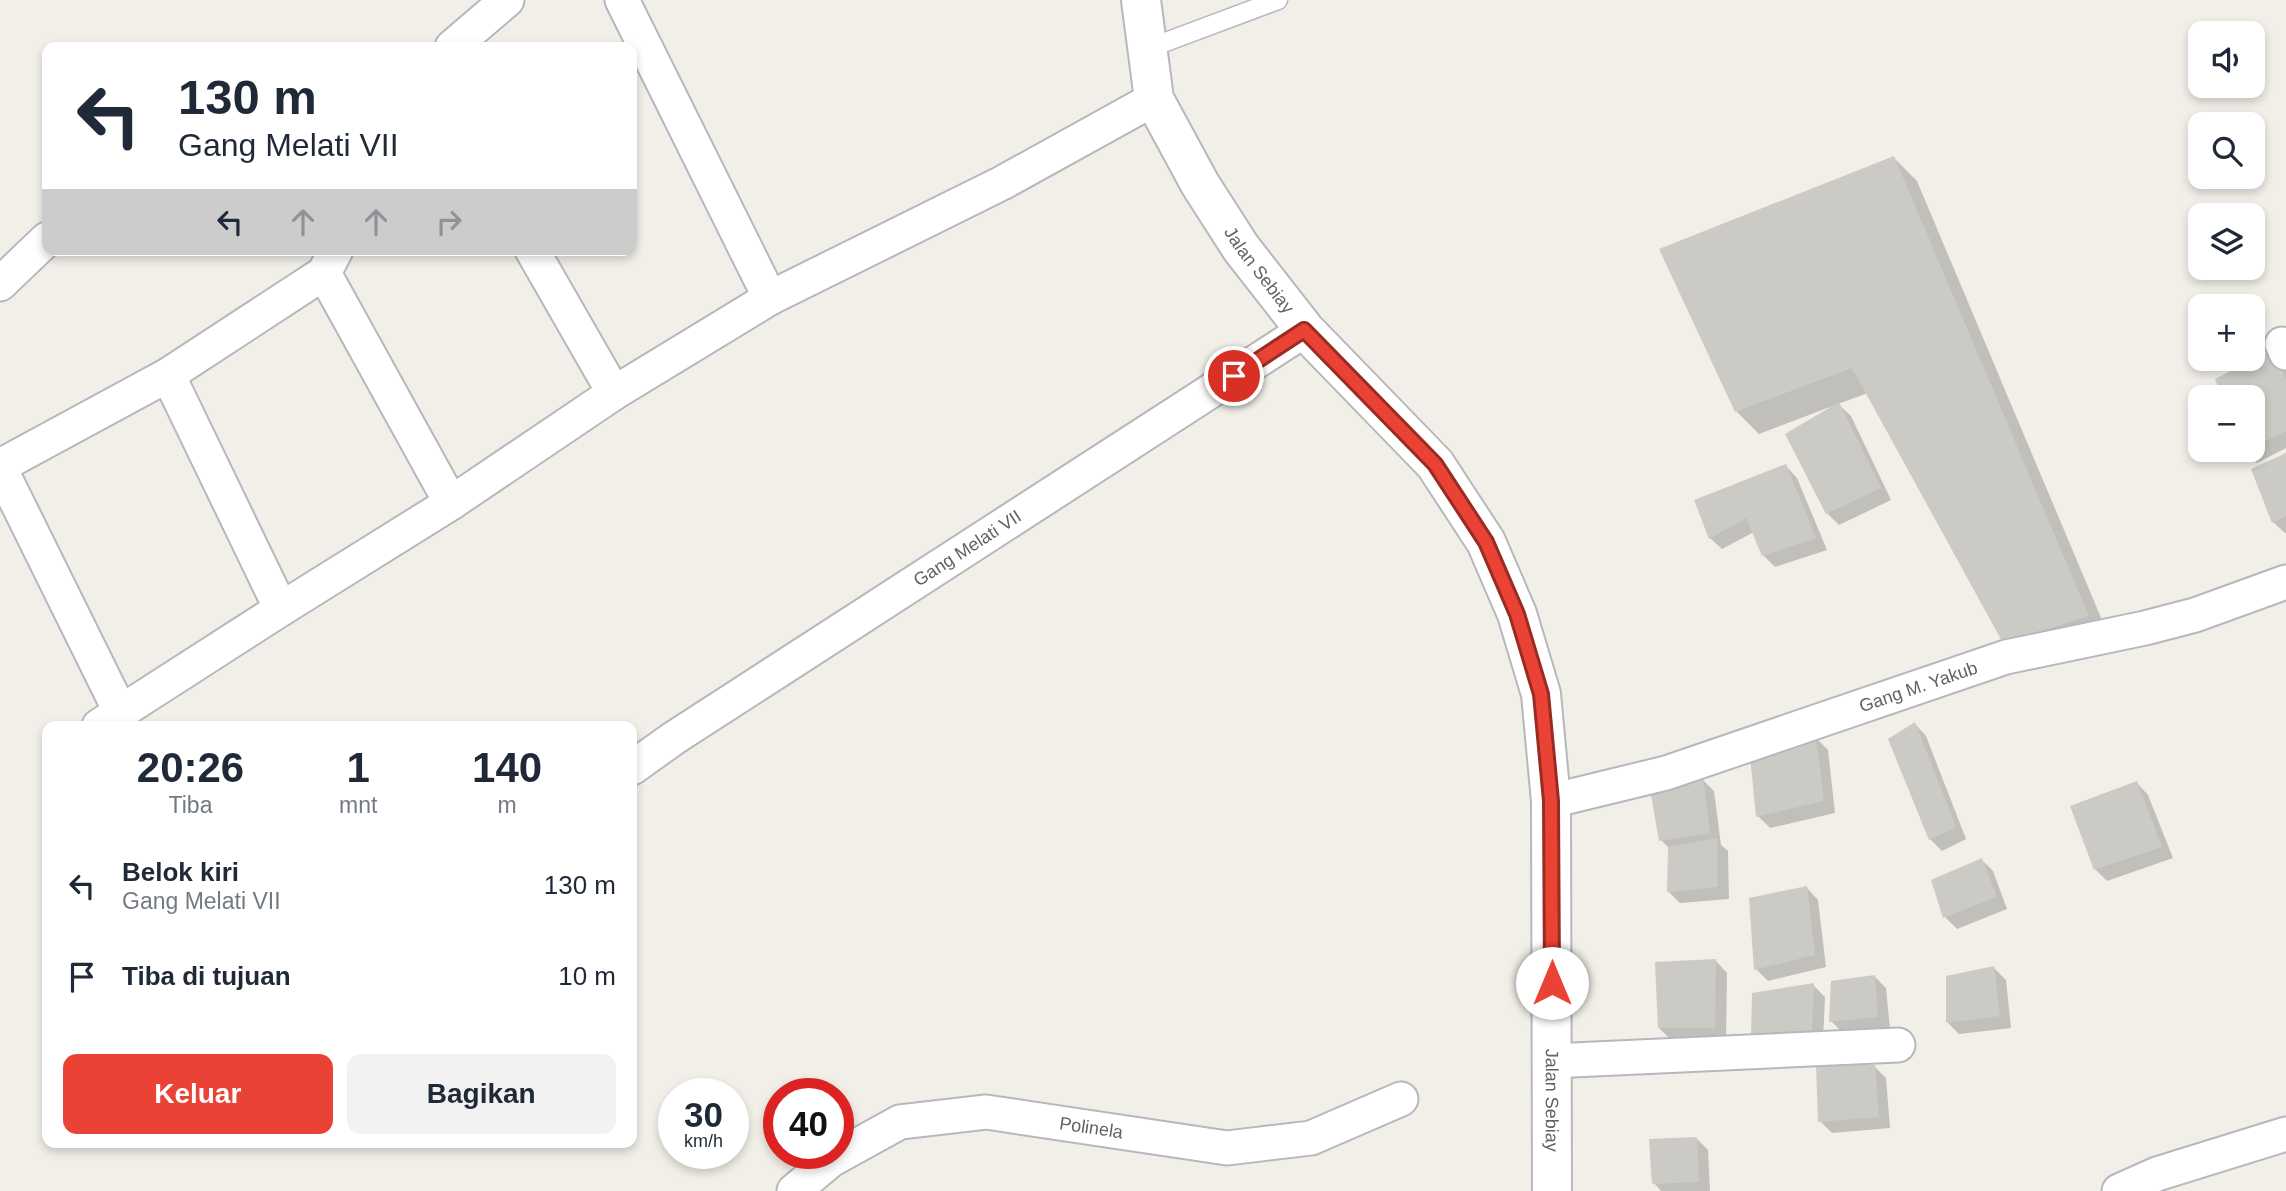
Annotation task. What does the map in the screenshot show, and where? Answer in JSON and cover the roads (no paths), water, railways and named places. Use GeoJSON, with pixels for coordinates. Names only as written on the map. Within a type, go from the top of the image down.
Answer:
{"type":"FeatureCollection","features":[{"type":"Feature","properties":{"kind":"street"},"geometry":{"type":"LineString","coordinates":[[459,42],[507,0]]}},
{"type":"Feature","properties":{"kind":"street"},"geometry":{"type":"LineString","coordinates":[[622,0],[770,298]]}},
{"type":"Feature","properties":{"kind":"street","name":"Jalan Sebiay"},"geometry":{"type":"LineString","coordinates":[[1141,0],[1154,99],[1200,184],[1241,248],[1304,330],[1435,464],[1486,542],[1517,614],[1541,694],[1551,801],[1552,1191]]}},
{"type":"Feature","properties":{"kind":"street"},"geometry":{"type":"LineString","coordinates":[[451,503],[330,262],[168,375],[0,467],[110,719],[451,503],[614,393],[770,298],[1002,183],[1154,99]]}},
{"type":"Feature","properties":{"kind":"street"},"geometry":{"type":"LineString","coordinates":[[0,284],[42,244]]}},
{"type":"Feature","properties":{"kind":"street"},"geometry":{"type":"LineString","coordinates":[[535,256],[614,393]]}},
{"type":"Feature","properties":{"kind":"street","name":"Gang Melati VII"},"geometry":{"type":"LineString","coordinates":[[637,764],[1304,330]]}},
{"type":"Feature","properties":{"kind":"street"},"geometry":{"type":"LineString","coordinates":[[168,375],[281,609]]}},
{"type":"Feature","properties":{"kind":"street","name":"Gang M. Yakub"},"geometry":{"type":"LineString","coordinates":[[1551,801],[1666,773],[2006,657],[2195,615],[2286,582]]}},
{"type":"Feature","properties":{"kind":"street"},"geometry":{"type":"LineString","coordinates":[[1552,1061],[1898,1045]]}},
{"type":"Feature","properties":{"kind":"street","name":"Polinela"},"geometry":{"type":"LineString","coordinates":[[794,1191],[831,1160],[900,1122],[986,1112],[1227,1148],[1311,1138],[1401,1099]]}},
{"type":"Feature","properties":{"kind":"street"},"geometry":{"type":"LineString","coordinates":[[2119,1191],[2157,1174],[2286,1134]]}},
{"type":"Feature","properties":{"kind":"lane"},"geometry":{"type":"LineString","coordinates":[[1147,49],[1279,0]]}}]}
